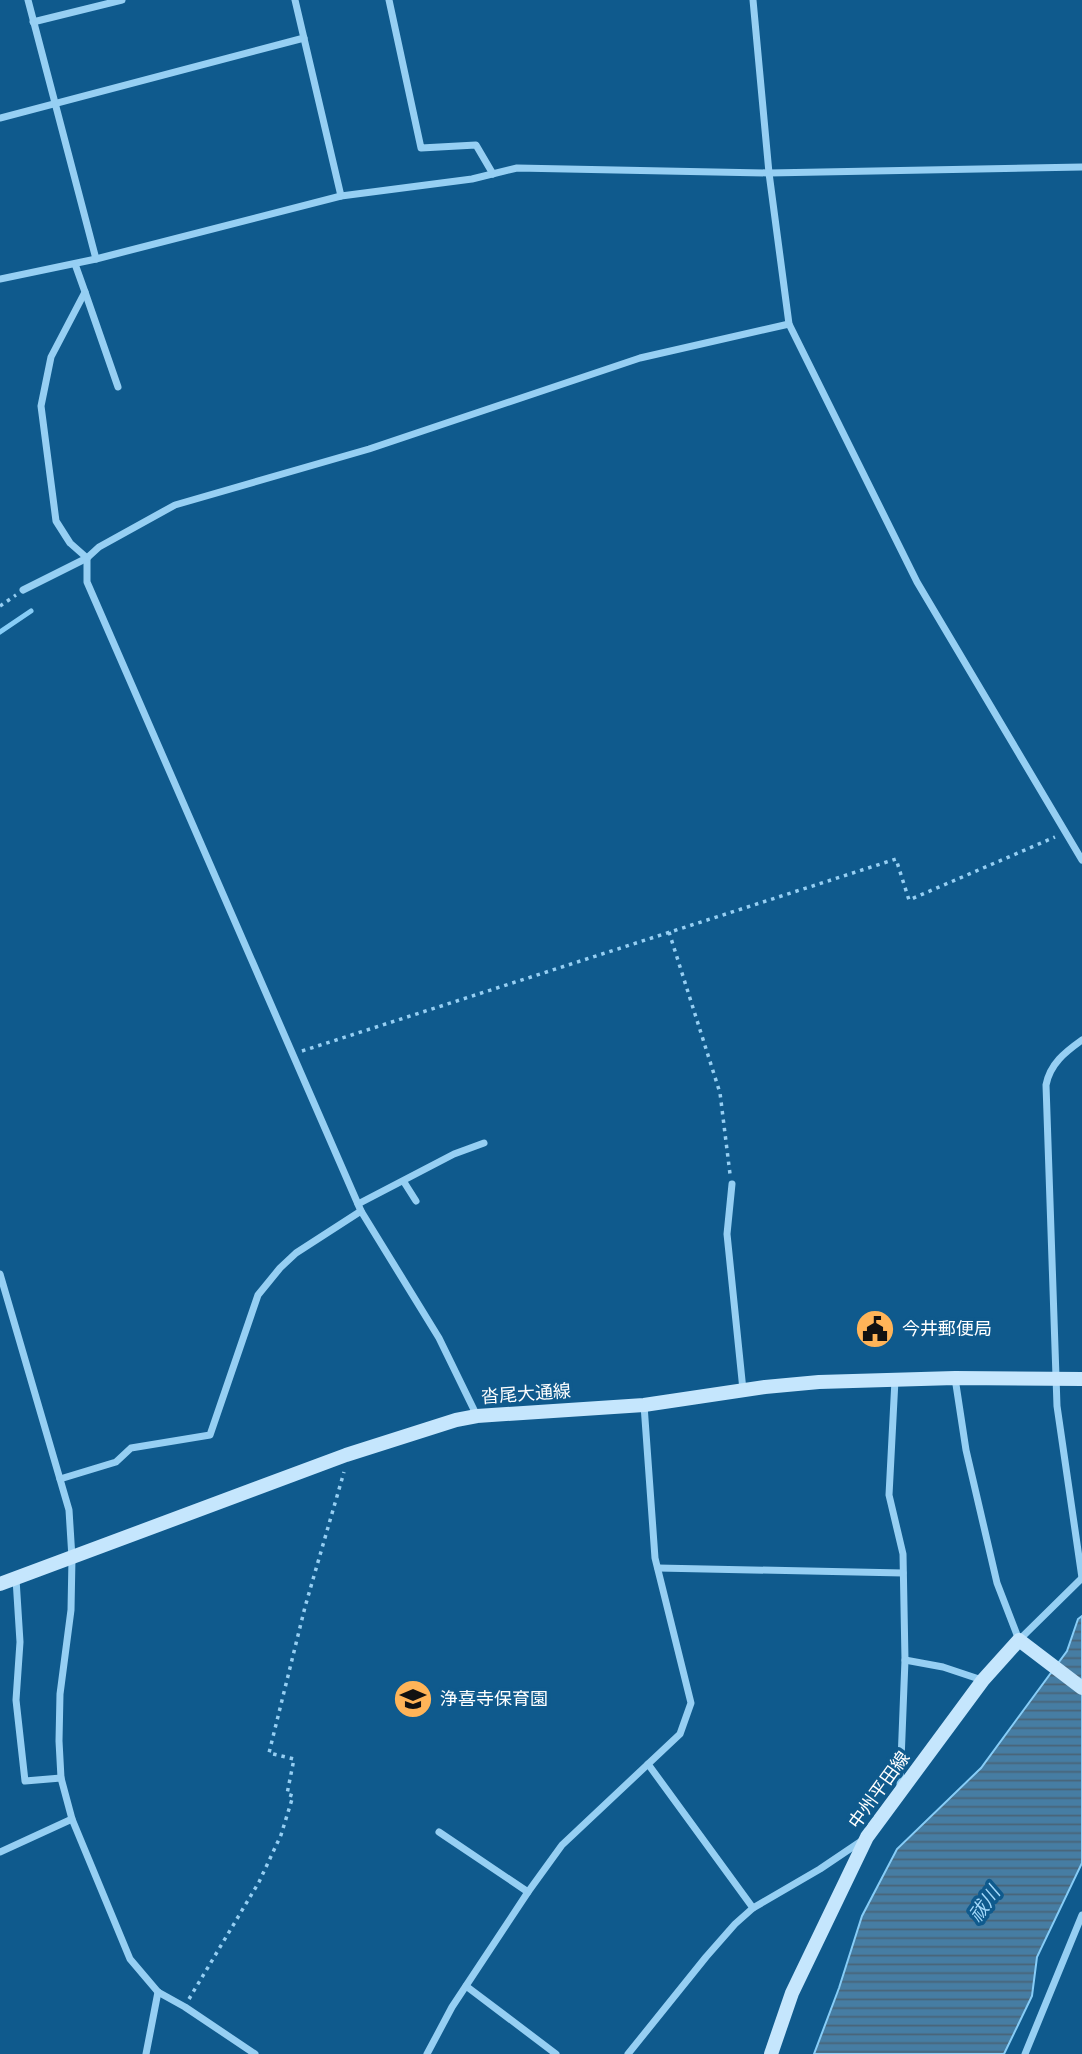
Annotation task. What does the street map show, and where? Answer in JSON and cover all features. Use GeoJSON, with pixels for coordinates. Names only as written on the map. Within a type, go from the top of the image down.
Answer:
{"type":"FeatureCollection","features":[{"type":"Feature","properties":{"kind":"main road","name":"沓尾大通線"},"geometry":{"type":"LineString","coordinates":[[0,1584],[346,1455],[456,1420],[477,1416],[644,1405],[819,1382],[1082,1378]]}},
{"type":"Feature","properties":{"kind":"main road","name":"中州平田線"},"geometry":{"type":"LineString","coordinates":[[771,2054],[792,1993],[867,1837],[983,1680],[1021,1642]]}},
{"type":"Feature","properties":{"kind":"main road"},"geometry":{"type":"LineString","coordinates":[[1021,1642],[1082,1688]]}},
{"type":"Feature","properties":{"kind":"street"},"geometry":{"type":"LineString","coordinates":[[28,0],[96,259]]}},
{"type":"Feature","properties":{"kind":"street"},"geometry":{"type":"LineString","coordinates":[[33,22],[122,0]]}},
{"type":"Feature","properties":{"kind":"street"},"geometry":{"type":"LineString","coordinates":[[295,0],[341,196]]}},
{"type":"Feature","properties":{"kind":"street"},"geometry":{"type":"LineString","coordinates":[[389,0],[421,148],[476,145],[492,174]]}},
{"type":"Feature","properties":{"kind":"street"},"geometry":{"type":"LineString","coordinates":[[753,0],[769,173],[789,324],[917,582],[1023,763],[1078,844],[1082,860]]}},
{"type":"Feature","properties":{"kind":"street"},"geometry":{"type":"LineString","coordinates":[[0,118],[304,38]]}},
{"type":"Feature","properties":{"kind":"street"},"geometry":{"type":"LineString","coordinates":[[0,279],[96,259],[341,196],[472,179],[517,168],[769,173],[1082,167]]}},
{"type":"Feature","properties":{"kind":"street"},"geometry":{"type":"LineString","coordinates":[[75,264],[118,387]]}},
{"type":"Feature","properties":{"kind":"street"},"geometry":{"type":"LineString","coordinates":[[85,292],[51,357],[41,405],[56,521],[70,543],[87,558]]}},
{"type":"Feature","properties":{"kind":"street"},"geometry":{"type":"LineString","coordinates":[[23,590],[87,558],[99,547],[175,505],[369,449],[640,358],[789,324]]}},
{"type":"Feature","properties":{"kind":"street"},"geometry":{"type":"LineString","coordinates":[[87,558],[86,582],[359,1208],[439,1338],[477,1416]]}},
{"type":"Feature","properties":{"kind":"street"},"geometry":{"type":"LineString","coordinates":[[955,1378],[966,1450],[997,1583],[1021,1642],[1082,1578],[1057,1406],[1046,1085],[1048,1074],[1063,1054],[1082,1040]]}},
{"type":"Feature","properties":{"kind":"street"},"geometry":{"type":"LineString","coordinates":[[60,1479],[116,1462],[131,1448],[210,1435],[258,1295],[280,1268],[296,1253],[359,1208],[454,1154],[484,1143]]}},
{"type":"Feature","properties":{"kind":"street"},"geometry":{"type":"LineString","coordinates":[[404,1182],[416,1201]]}},
{"type":"Feature","properties":{"kind":"street"},"geometry":{"type":"LineString","coordinates":[[732,1184],[727,1234],[743,1390]]}},
{"type":"Feature","properties":{"kind":"street"},"geometry":{"type":"LineString","coordinates":[[0,1274],[69,1510],[71,1610],[60,1694],[59,1741],[61,1778],[72,1819],[130,1959],[158,1992],[255,2054]]}},
{"type":"Feature","properties":{"kind":"street"},"geometry":{"type":"LineString","coordinates":[[895,1379],[889,1495],[903,1554],[905,1660],[900,1792]]}},
{"type":"Feature","properties":{"kind":"street"},"geometry":{"type":"LineString","coordinates":[[427,2054],[452,2007],[562,1845],[680,1734],[691,1703],[655,1558],[644,1405]]}},
{"type":"Feature","properties":{"kind":"street"},"geometry":{"type":"LineString","coordinates":[[658,1568],[903,1573]]}},
{"type":"Feature","properties":{"kind":"street"},"geometry":{"type":"LineString","coordinates":[[16,1578],[20,1642],[16,1700],[25,1781],[61,1778]]}},
{"type":"Feature","properties":{"kind":"street"},"geometry":{"type":"LineString","coordinates":[[905,1660],[943,1667],[983,1680]]}},
{"type":"Feature","properties":{"kind":"street"},"geometry":{"type":"LineString","coordinates":[[648,1764],[753,1908]]}},
{"type":"Feature","properties":{"kind":"street"},"geometry":{"type":"LineString","coordinates":[[0,1852],[72,1819]]}},
{"type":"Feature","properties":{"kind":"street"},"geometry":{"type":"LineString","coordinates":[[439,1832],[528,1892]]}},
{"type":"Feature","properties":{"kind":"street"},"geometry":{"type":"LineString","coordinates":[[628,2054],[706,1957],[753,1908],[820,1870],[867,1837]]}},
{"type":"Feature","properties":{"kind":"street"},"geometry":{"type":"LineString","coordinates":[[1025,2054],[1082,1915]]}},
{"type":"Feature","properties":{"kind":"street"},"geometry":{"type":"LineString","coordinates":[[467,1986],[556,2054]]}},
{"type":"Feature","properties":{"kind":"street"},"geometry":{"type":"LineString","coordinates":[[146,2054],[158,1992]]}},
{"type":"Feature","properties":{"kind":"path"},"geometry":{"type":"LineString","coordinates":[[0,606],[23,590]]}},
{"type":"Feature","properties":{"kind":"path"},"geometry":{"type":"LineString","coordinates":[[293,1054],[895,859],[909,900],[1067,831]]}},
{"type":"Feature","properties":{"kind":"path"},"geometry":{"type":"LineString","coordinates":[[669,932],[720,1093],[732,1184]]}},
{"type":"Feature","properties":{"kind":"path"},"geometry":{"type":"LineString","coordinates":[[185,2007],[259,1882],[281,1835],[293,1796],[287,1794],[294,1759],[269,1753],[305,1607],[344,1478]]}},
{"type":"Feature","properties":{"kind":"water","name":"祓川"},"geometry":{"type":"Polygon","coordinates":[[[1082,1616],[1082,1863],[1037,1957],[1032,1996],[1004,2054],[814,2054],[862,1916],[897,1849],[981,1768],[1067,1651],[1078,1619],[1082,1616]]]}},
{"type":"Feature","properties":{"kind":"waterway"},"geometry":{"type":"LineString","coordinates":[[0,632],[31,611]]}},
{"type":"Feature","properties":{"kind":"place","name":"今井郵便局"},"geometry":{"type":"Point","coordinates":[875,1329]}},
{"type":"Feature","properties":{"kind":"place","name":"浄喜寺保育園"},"geometry":{"type":"Point","coordinates":[413,1699]}}]}
